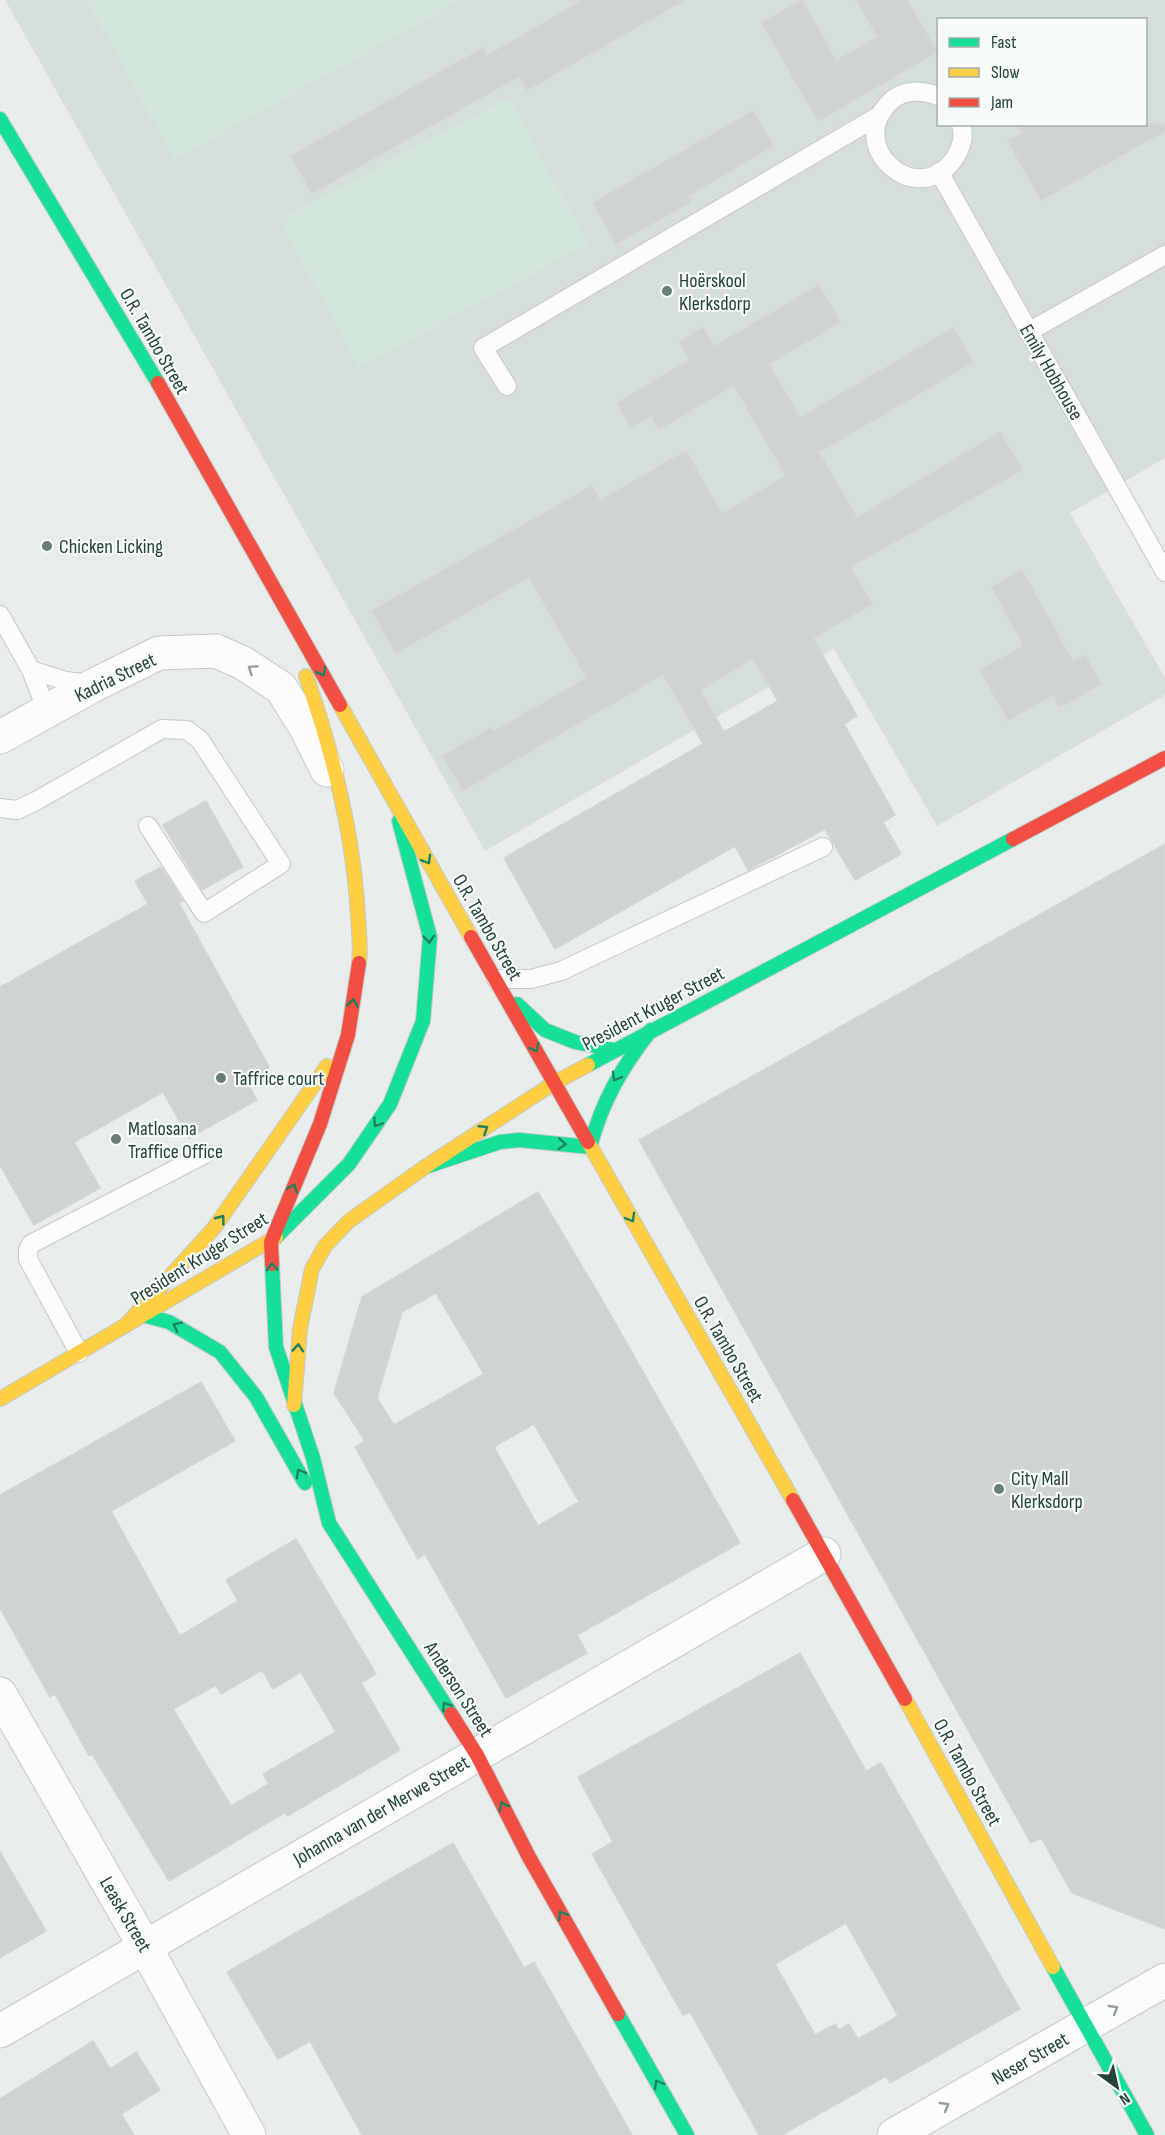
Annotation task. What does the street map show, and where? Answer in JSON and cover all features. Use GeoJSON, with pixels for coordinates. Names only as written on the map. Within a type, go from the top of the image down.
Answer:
{"type":"FeatureCollection","features":[{"type":"Feature","properties":{"kind":"main road","name":"O.R. Tambo Street"},"geometry":{"type":"LineString","coordinates":[[0,119],[116,311],[273,584],[393,801],[824,1554],[1147,2135]]}},
{"type":"Feature","properties":{"kind":"main road","name":"O.R. Tambo Street"},"geometry":{"type":"LineString","coordinates":[[271,1242],[320,1124],[348,1035],[360,956],[357,893],[342,801],[322,721],[273,584]]}},
{"type":"Feature","properties":{"kind":"main road","name":"President Kruger Street"},"geometry":{"type":"LineString","coordinates":[[294,1407],[300,1329],[312,1269],[325,1246],[349,1221],[425,1167],[554,1083],[1165,758]]}},
{"type":"Feature","properties":{"kind":"main road","name":"President Kruger Street"},"geometry":{"type":"LineString","coordinates":[[1,1398],[271,1242],[349,1164],[390,1104],[423,1021],[430,937],[393,801]]}},
{"type":"Feature","properties":{"kind":"main road"},"geometry":{"type":"LineString","coordinates":[[499,985],[545,1030],[575,1042],[614,1050]]}},
{"type":"Feature","properties":{"kind":"main road"},"geometry":{"type":"LineString","coordinates":[[425,1167],[500,1142],[519,1140],[590,1147],[599,1109],[617,1072],[651,1030]]}},
{"type":"Feature","properties":{"kind":"main road"},"geometry":{"type":"LineString","coordinates":[[126,1325],[214,1228],[268,1154],[348,1035]]}},
{"type":"Feature","properties":{"kind":"main road","name":"Anderson Street"},"geometry":{"type":"LineString","coordinates":[[271,1242],[276,1347],[294,1407],[313,1458],[329,1523],[477,1755],[529,1857],[687,2135]]}},
{"type":"Feature","properties":{"kind":"main road"},"geometry":{"type":"LineString","coordinates":[[143,1315],[169,1322],[220,1352],[256,1397],[329,1523]]}},
{"type":"Feature","properties":{"kind":"street","name":"Kadria Street"},"geometry":{"type":"LineString","coordinates":[[0,738],[94,685],[159,654],[216,651],[243,663],[280,688],[306,728],[342,801]]}},
{"type":"Feature","properties":{"kind":"street","name":"Johanna van der Merwe Street"},"geometry":{"type":"LineString","coordinates":[[0,2031],[824,1554]]}},
{"type":"Feature","properties":{"kind":"street","name":"Leask Street"},"geometry":{"type":"LineString","coordinates":[[0,1694],[145,1947],[249,2135]]}},
{"type":"Feature","properties":{"kind":"street","name":"Neser Street"},"geometry":{"type":"LineString","coordinates":[[894,2135],[1165,1980]]}},
{"type":"Feature","properties":{"kind":"lane"},"geometry":{"type":"LineString","coordinates":[[507,386],[483,348],[880,115],[892,100],[909,92],[928,92],[937,95]]}},
{"type":"Feature","properties":{"kind":"lane"},"geometry":{"type":"LineString","coordinates":[[880,115],[876,130],[877,145],[882,159],[893,170],[907,177],[922,178],[939,172],[951,163],[960,150],[963,132],[962,126]]}},
{"type":"Feature","properties":{"kind":"lane","name":"Emily Hobhouse"},"geometry":{"type":"LineString","coordinates":[[939,172],[1165,572]]}},
{"type":"Feature","properties":{"kind":"lane"},"geometry":{"type":"LineString","coordinates":[[1028,332],[1165,255]]}},
{"type":"Feature","properties":{"kind":"lane"},"geometry":{"type":"LineString","coordinates":[[0,615],[31,670],[47,711]]}},
{"type":"Feature","properties":{"kind":"lane"},"geometry":{"type":"LineString","coordinates":[[31,670],[66,681],[94,685]]}},
{"type":"Feature","properties":{"kind":"lane"},"geometry":{"type":"LineString","coordinates":[[0,808],[17,810],[36,801],[162,729],[188,730],[200,740],[280,864],[204,913],[148,826]]}},
{"type":"Feature","properties":{"kind":"lane"},"geometry":{"type":"LineString","coordinates":[[499,985],[561,971],[823,847]]}},
{"type":"Feature","properties":{"kind":"lane"},"geometry":{"type":"LineString","coordinates":[[79,1353],[28,1258],[31,1244],[205,1154]]}},
{"type":"Feature","properties":{"kind":"shaded area","name":"Hoërskool Klerksdorp"},"geometry":{"type":"Polygon","coordinates":[[[5,0],[1165,0],[1165,458],[1070,513],[1165,678],[1165,695],[937,826],[834,649],[485,851],[5,0]]]}},
{"type":"Feature","properties":{"kind":"green space"},"geometry":{"type":"Polygon","coordinates":[[[87,0],[461,0],[174,160],[87,0]]]}},
{"type":"Feature","properties":{"kind":"green space"},"geometry":{"type":"Polygon","coordinates":[[[509,97],[588,244],[359,368],[280,220],[509,97]]]}},
{"type":"Feature","properties":{"kind":"building"},"geometry":{"type":"Polygon","coordinates":[[[583,0],[684,0],[527,90],[519,76],[312,193],[291,156],[483,48],[487,56],[583,0]]]}},
{"type":"Feature","properties":{"kind":"building"},"geometry":{"type":"Polygon","coordinates":[[[802,0],[836,61],[878,37],[856,0],[907,0],[937,52],[818,121],[762,23],[802,0]]]}},
{"type":"Feature","properties":{"kind":"building"},"geometry":{"type":"Polygon","coordinates":[[[753,111],[773,146],[687,196],[690,202],[616,244],[593,203],[753,111]]]}},
{"type":"Feature","properties":{"kind":"building"},"geometry":{"type":"Polygon","coordinates":[[[1165,124],[1165,131],[1041,200],[1008,141],[1023,133],[1019,126],[1165,124]]]}},
{"type":"Feature","properties":{"kind":"building"},"geometry":{"type":"Polygon","coordinates":[[[819,285],[840,322],[769,364],[800,418],[953,328],[973,362],[819,452],[857,518],[1000,432],[1022,470],[850,567],[872,604],[813,638],[857,716],[844,724],[895,815],[883,822],[901,854],[855,880],[825,829],[748,870],[735,846],[555,949],[504,858],[703,744],[663,674],[463,790],[443,756],[491,728],[493,732],[587,678],[529,577],[396,653],[372,611],[592,486],[600,501],[686,451],[722,514],[786,476],[734,385],[659,429],[651,416],[631,427],[617,403],[690,360],[679,342],[703,328],[714,347],[819,285]],[[753,658],[700,690],[724,732],[778,701],[753,658]]]}},
{"type":"Feature","properties":{"kind":"building"},"geometry":{"type":"Polygon","coordinates":[[[1022,570],[1073,662],[1085,655],[1101,684],[1060,707],[1053,695],[1008,720],[980,670],[1024,646],[992,587],[1022,570]]]}},
{"type":"Feature","properties":{"kind":"building"},"geometry":{"type":"Polygon","coordinates":[[[206,801],[243,867],[202,890],[163,825],[206,801]]]}},
{"type":"Feature","properties":{"kind":"building","name":"City Mall Klerksdorp"},"geometry":{"type":"Polygon","coordinates":[[[1165,844],[1165,1929],[1072,1893],[1041,1838],[1031,1843],[639,1140],[1165,844]]]}},
{"type":"Feature","properties":{"kind":"building"},"geometry":{"type":"Polygon","coordinates":[[[161,867],[183,901],[179,903],[269,1067],[246,1080],[257,1100],[189,1138],[163,1092],[74,1142],[100,1188],[34,1225],[0,1165],[0,987],[148,904],[135,881],[161,867]]]}},
{"type":"Feature","properties":{"kind":"building"},"geometry":{"type":"Polygon","coordinates":[[[538,1192],[740,1543],[577,1635],[587,1653],[506,1698],[425,1554],[418,1559],[355,1447],[365,1441],[334,1393],[362,1297],[538,1192]],[[436,1293],[402,1312],[377,1398],[394,1425],[484,1374],[436,1293]],[[534,1424],[494,1447],[538,1526],[579,1502],[534,1424]]]}},
{"type":"Feature","properties":{"kind":"building"},"geometry":{"type":"Polygon","coordinates":[[[201,1382],[235,1441],[111,1511],[180,1636],[238,1601],[226,1580],[296,1539],[376,1674],[361,1683],[400,1750],[287,1816],[286,1812],[169,1881],[92,1754],[89,1756],[55,1694],[50,1697],[0,1608],[0,1495],[201,1382]],[[262,1670],[221,1694],[216,1685],[173,1709],[231,1806],[269,1784],[263,1774],[336,1732],[301,1672],[273,1689],[262,1670]]]}},
{"type":"Feature","properties":{"kind":"building"},"geometry":{"type":"Polygon","coordinates":[[[800,1653],[866,1771],[881,1763],[1020,2009],[890,2083],[886,2076],[782,2135],[759,2135],[690,2012],[683,2015],[592,1854],[613,1842],[578,1777],[800,1653]],[[846,1923],[775,1964],[815,2035],[836,2024],[839,2030],[849,2024],[858,2039],[898,2016],[846,1923]]]}},
{"type":"Feature","properties":{"kind":"building"},"geometry":{"type":"Polygon","coordinates":[[[453,1843],[524,1968],[534,1962],[632,2135],[362,2135],[310,2041],[278,2059],[227,1972],[453,1843]]]}},
{"type":"Feature","properties":{"kind":"building"},"geometry":{"type":"Polygon","coordinates":[[[0,1852],[46,1931],[0,1958],[0,1852]]]}},
{"type":"Feature","properties":{"kind":"building"},"geometry":{"type":"Polygon","coordinates":[[[93,2041],[110,2069],[136,2052],[160,2090],[121,2114],[134,2135],[0,2135],[0,2099],[93,2041]]]}},
{"type":"Feature","properties":{"kind":"traffic: fast"},"geometry":{"type":"LineString","coordinates":[[0,119],[158,383]]}},
{"type":"Feature","properties":{"kind":"traffic: fast"},"geometry":{"type":"LineString","coordinates":[[276,1237],[349,1164],[390,1104],[423,1021],[430,937],[399,821]]}},
{"type":"Feature","properties":{"kind":"traffic: fast"},"geometry":{"type":"LineString","coordinates":[[588,1065],[1013,839]]}},
{"type":"Feature","properties":{"kind":"traffic: fast"},"geometry":{"type":"LineString","coordinates":[[517,1004],[545,1030],[575,1042],[614,1050]]}},
{"type":"Feature","properties":{"kind":"traffic: fast"},"geometry":{"type":"LineString","coordinates":[[425,1167],[500,1142],[519,1140],[590,1147],[614,1085],[651,1030]]}},
{"type":"Feature","properties":{"kind":"traffic: fast"},"geometry":{"type":"LineString","coordinates":[[272,1264],[276,1347],[313,1458],[329,1523],[451,1714]]}},
{"type":"Feature","properties":{"kind":"traffic: fast"},"geometry":{"type":"LineString","coordinates":[[143,1315],[169,1322],[220,1352],[256,1397],[305,1483]]}},
{"type":"Feature","properties":{"kind":"traffic: fast"},"geometry":{"type":"LineString","coordinates":[[1053,1967],[1147,2135]]}},
{"type":"Feature","properties":{"kind":"traffic: fast"},"geometry":{"type":"LineString","coordinates":[[618,2014],[687,2135]]}},
{"type":"Feature","properties":{"kind":"traffic: slow"},"geometry":{"type":"LineString","coordinates":[[306,676],[325,735],[347,825],[356,887],[360,940],[359,963]]}},
{"type":"Feature","properties":{"kind":"traffic: slow"},"geometry":{"type":"LineString","coordinates":[[340,705],[471,937]]}},
{"type":"Feature","properties":{"kind":"traffic: slow"},"geometry":{"type":"LineString","coordinates":[[294,1405],[300,1329],[312,1269],[325,1246],[349,1221],[425,1167],[554,1083],[588,1065]]}},
{"type":"Feature","properties":{"kind":"traffic: slow"},"geometry":{"type":"LineString","coordinates":[[126,1325],[214,1228],[327,1066]]}},
{"type":"Feature","properties":{"kind":"traffic: slow"},"geometry":{"type":"LineString","coordinates":[[588,1142],[793,1500]]}},
{"type":"Feature","properties":{"kind":"traffic: slow"},"geometry":{"type":"LineString","coordinates":[[0,1399],[276,1237]]}},
{"type":"Feature","properties":{"kind":"traffic: slow"},"geometry":{"type":"LineString","coordinates":[[905,1699],[1053,1967]]}},
{"type":"Feature","properties":{"kind":"traffic: jam"},"geometry":{"type":"LineString","coordinates":[[158,383],[340,705]]}},
{"type":"Feature","properties":{"kind":"traffic: jam"},"geometry":{"type":"LineString","coordinates":[[1013,839],[1165,758]]}},
{"type":"Feature","properties":{"kind":"traffic: jam"},"geometry":{"type":"LineString","coordinates":[[471,937],[588,1142]]}},
{"type":"Feature","properties":{"kind":"traffic: jam"},"geometry":{"type":"LineString","coordinates":[[272,1264],[271,1242],[320,1124],[348,1035],[359,963]]}},
{"type":"Feature","properties":{"kind":"traffic: jam"},"geometry":{"type":"LineString","coordinates":[[793,1500],[905,1699]]}},
{"type":"Feature","properties":{"kind":"traffic: jam"},"geometry":{"type":"LineString","coordinates":[[451,1714],[477,1755],[529,1857],[618,2014]]}},
{"type":"Feature","properties":{"kind":"place","name":"Hoërskool Klerksdorp"},"geometry":{"type":"Point","coordinates":[667,291]}},
{"type":"Feature","properties":{"kind":"place","name":"Chicken Licking"},"geometry":{"type":"Point","coordinates":[47,546]}},
{"type":"Feature","properties":{"kind":"place","name":"Taffrice court"},"geometry":{"type":"Point","coordinates":[221,1078]}},
{"type":"Feature","properties":{"kind":"place","name":"Matlosana Traffice Office"},"geometry":{"type":"Point","coordinates":[116,1139]}},
{"type":"Feature","properties":{"kind":"place","name":"City Mall Klerksdorp"},"geometry":{"type":"Point","coordinates":[999,1489]}}]}
